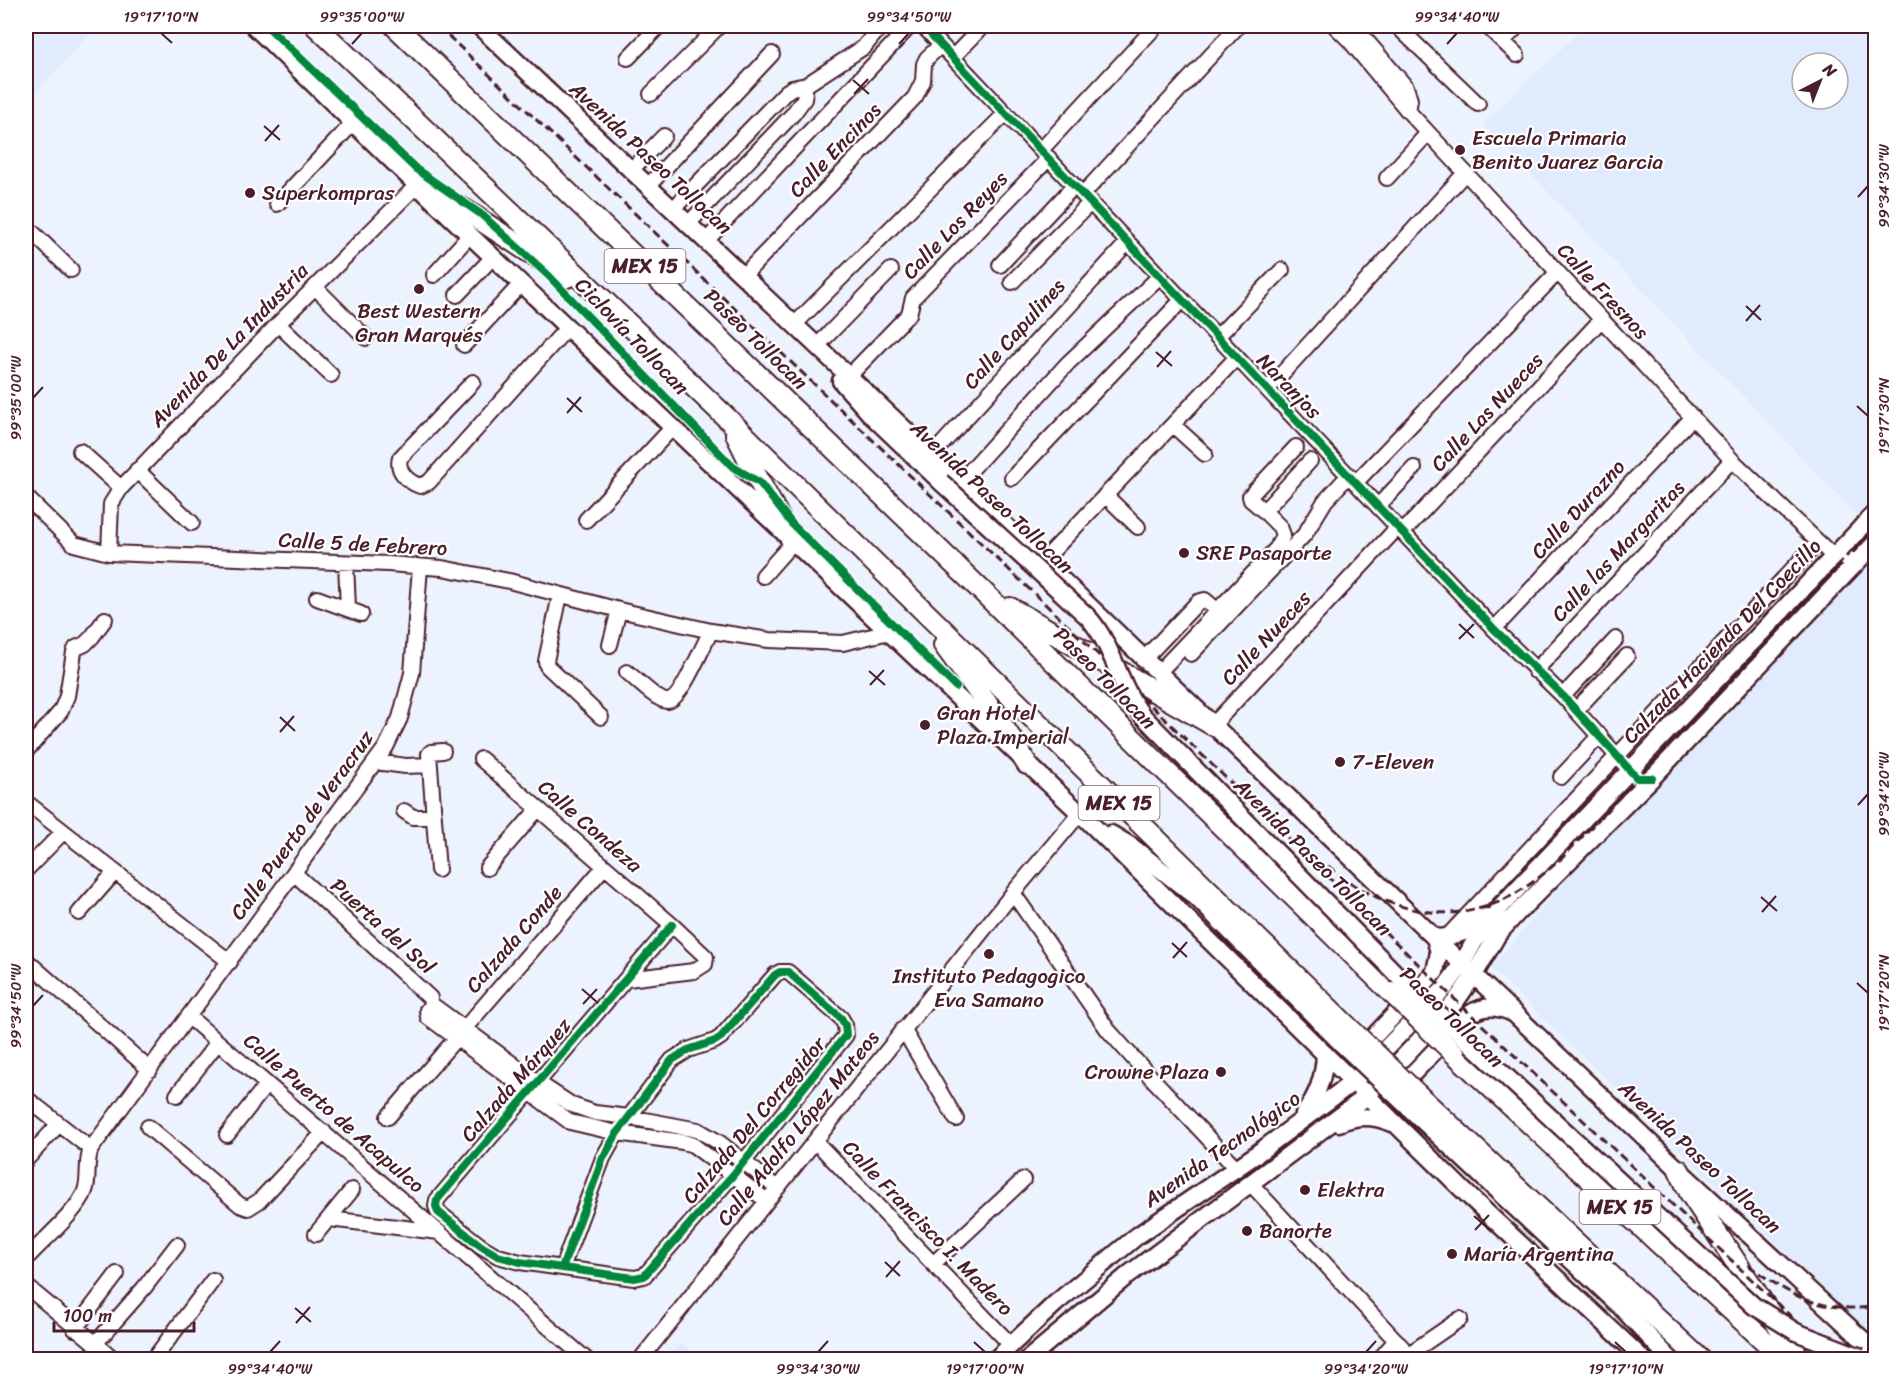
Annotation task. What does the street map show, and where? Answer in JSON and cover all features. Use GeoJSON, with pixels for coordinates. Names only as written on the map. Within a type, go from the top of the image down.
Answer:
{"type":"FeatureCollection","features":[{"type":"Feature","properties":{"kind":"highway","name":"MEX 15"},"geometry":{"type":"LineString","coordinates":[[316,26],[607,302],[885,573],[1348,1039],[1414,1102],[1701,1359]]}},
{"type":"Feature","properties":{"kind":"highway","name":"Paseo Tollocan"},"geometry":{"type":"LineString","coordinates":[[395,26],[983,592],[1455,1054],[1785,1359]]}},
{"type":"Feature","properties":{"kind":"highway"},"geometry":{"type":"LineString","coordinates":[[417,185],[465,210],[607,302]]}},
{"type":"Feature","properties":{"kind":"highway"},"geometry":{"type":"LineString","coordinates":[[729,420],[760,483],[793,542]]}},
{"type":"Feature","properties":{"kind":"highway"},"geometry":{"type":"LineString","coordinates":[[885,573],[954,659],[999,720],[1027,764]]}},
{"type":"Feature","properties":{"kind":"highway"},"geometry":{"type":"LineString","coordinates":[[983,592],[1213,725]]}},
{"type":"Feature","properties":{"kind":"highway"},"geometry":{"type":"LineString","coordinates":[[1679,1170],[1690,1193],[1801,1359]]}},
{"type":"Feature","properties":{"kind":"main road"},"geometry":{"type":"LineString","coordinates":[[254,26],[567,328],[1083,815],[1391,1120],[1644,1359]]}},
{"type":"Feature","properties":{"kind":"main road","name":"Avenida Paseo Tollocan"},"geometry":{"type":"LineString","coordinates":[[479,26],[932,455],[1158,673],[1441,938],[1468,970],[1679,1170],[1867,1356]]}},
{"type":"Feature","properties":{"kind":"main road","name":"Avenida Paseo Tollocan"},"geometry":{"type":"LineString","coordinates":[[818,347],[855,399],[1100,630],[1127,692],[1142,715],[1403,981],[1754,1306],[1796,1332],[1867,1356]]}},
{"type":"Feature","properties":{"kind":"main road","name":"Calzada Hacienda Del Coecillo"},"geometry":{"type":"LineString","coordinates":[[1468,970],[1498,934],[1526,893],[1629,771],[1875,512]]}},
{"type":"Feature","properties":{"kind":"main road","name":"Calzada Hacienda Del Coecillo"},"geometry":{"type":"LineString","coordinates":[[1468,970],[1474,942],[1502,906],[1526,893],[1652,778],[1875,542]]}},
{"type":"Feature","properties":{"kind":"main road"},"geometry":{"type":"LineString","coordinates":[[1083,815],[1131,846],[1188,891],[1348,1039]]}},
{"type":"Feature","properties":{"kind":"main road"},"geometry":{"type":"LineString","coordinates":[[1325,1054],[1350,1056],[1364,1049],[1435,972],[1441,938],[1462,934],[1502,906]]}},
{"type":"Feature","properties":{"kind":"main road","name":"Avenida Tecnológico"},"geometry":{"type":"LineString","coordinates":[[995,1359],[1056,1303],[1137,1236],[1237,1169],[1353,1082],[1444,989],[1468,970]]}},
{"type":"Feature","properties":{"kind":"main road","name":"Avenida Tecnológico"},"geometry":{"type":"LineString","coordinates":[[1027,1359],[1128,1275],[1367,1096],[1456,1001],[1468,970]]}},
{"type":"Feature","properties":{"kind":"main road"},"geometry":{"type":"LineString","coordinates":[[1391,1120],[1390,1101],[1398,1089],[1470,1014],[1490,1007],[1514,1013]]}},
{"type":"Feature","properties":{"kind":"main road"},"geometry":{"type":"LineString","coordinates":[[1296,1126],[1318,1091],[1323,1078],[1325,1054]]}},
{"type":"Feature","properties":{"kind":"main road"},"geometry":{"type":"LineString","coordinates":[[1414,1102],[1671,1359]]}},
{"type":"Feature","properties":{"kind":"main road"},"geometry":{"type":"LineString","coordinates":[[1327,1128],[1352,1117],[1366,1116],[1391,1120]]}},
{"type":"Feature","properties":{"kind":"main road"},"geometry":{"type":"LineString","coordinates":[[1206,1190],[1220,1208]]}},
{"type":"Feature","properties":{"kind":"street"},"geometry":{"type":"LineString","coordinates":[[628,58],[659,26]]}},
{"type":"Feature","properties":{"kind":"street"},"geometry":{"type":"LineString","coordinates":[[651,94],[719,26]]}},
{"type":"Feature","properties":{"kind":"street"},"geometry":{"type":"LineString","coordinates":[[673,209],[786,92],[806,85],[864,47],[881,26]]}},
{"type":"Feature","properties":{"kind":"street"},"geometry":{"type":"LineString","coordinates":[[706,241],[909,26]]}},
{"type":"Feature","properties":{"kind":"street","name":"Naranjos"},"geometry":{"type":"LineString","coordinates":[[923,26],[1494,629],[1600,735],[1629,771]]}},
{"type":"Feature","properties":{"kind":"street"},"geometry":{"type":"LineString","coordinates":[[953,57],[983,26]]}},
{"type":"Feature","properties":{"kind":"street","name":"Calle Los Reyes"},"geometry":{"type":"LineString","coordinates":[[849,376],[909,314],[913,298],[1045,154],[1156,26]]}},
{"type":"Feature","properties":{"kind":"street"},"geometry":{"type":"LineString","coordinates":[[1012,282],[1083,194],[1238,26]]}},
{"type":"Feature","properties":{"kind":"street","name":"Calle Fresnos"},"geometry":{"type":"LineString","coordinates":[[1335,26],[1428,133],[1732,460],[1833,556]]}},
{"type":"Feature","properties":{"kind":"street"},"geometry":{"type":"LineString","coordinates":[[1354,26],[1406,87],[1410,100],[1408,111]]}},
{"type":"Feature","properties":{"kind":"street"},"geometry":{"type":"LineString","coordinates":[[1398,26],[1478,104]]}},
{"type":"Feature","properties":{"kind":"street"},"geometry":{"type":"LineString","coordinates":[[1487,26],[1517,55]]}},
{"type":"Feature","properties":{"kind":"street"},"geometry":{"type":"LineString","coordinates":[[1503,41],[1518,26]]}},
{"type":"Feature","properties":{"kind":"street","name":"Calle Encinos"},"geometry":{"type":"LineString","coordinates":[[743,276],[915,97],[923,81],[924,64],[927,58],[941,45]]}},
{"type":"Feature","properties":{"kind":"street"},"geometry":{"type":"LineString","coordinates":[[648,186],[771,54]]}},
{"type":"Feature","properties":{"kind":"street"},"geometry":{"type":"LineString","coordinates":[[688,224],[793,114],[804,99],[806,85]]}},
{"type":"Feature","properties":{"kind":"street"},"geometry":{"type":"LineString","coordinates":[[794,325],[1005,113]]}},
{"type":"Feature","properties":{"kind":"street"},"geometry":{"type":"LineString","coordinates":[[277,204],[354,122]]}},
{"type":"Feature","properties":{"kind":"street"},"geometry":{"type":"LineString","coordinates":[[1387,178],[1428,133]]}},
{"type":"Feature","properties":{"kind":"street"},"geometry":{"type":"LineString","coordinates":[[631,170],[664,136]]}},
{"type":"Feature","properties":{"kind":"street"},"geometry":{"type":"LineString","coordinates":[[1268,389],[1465,173]]}},
{"type":"Feature","properties":{"kind":"street","name":"Avenida De La Industria"},"geometry":{"type":"LineString","coordinates":[[109,553],[111,504],[136,470],[417,185]]}},
{"type":"Feature","properties":{"kind":"street"},"geometry":{"type":"LineString","coordinates":[[1000,265],[1083,194]]}},
{"type":"Feature","properties":{"kind":"street"},"geometry":{"type":"LineString","coordinates":[[26,226],[71,270]]}},
{"type":"Feature","properties":{"kind":"street"},"geometry":{"type":"LineString","coordinates":[[434,275],[470,235]]}},
{"type":"Feature","properties":{"kind":"street","name":"Calle Capulines"},"geometry":{"type":"LineString","coordinates":[[932,455],[1128,242]]}},
{"type":"Feature","properties":{"kind":"street"},"geometry":{"type":"LineString","coordinates":[[457,296],[493,257]]}},
{"type":"Feature","properties":{"kind":"street"},"geometry":{"type":"LineString","coordinates":[[818,347],[891,270]]}},
{"type":"Feature","properties":{"kind":"street"},"geometry":{"type":"LineString","coordinates":[[1217,337],[1282,270]]}},
{"type":"Feature","properties":{"kind":"street"},"geometry":{"type":"LineString","coordinates":[[1191,654],[1305,534],[1325,501],[1352,478],[1557,273]]}},
{"type":"Feature","properties":{"kind":"street"},"geometry":{"type":"LineString","coordinates":[[960,482],[1068,363],[1160,276]]}},
{"type":"Feature","properties":{"kind":"street"},"geometry":{"type":"LineString","coordinates":[[464,345],[521,284]]}},
{"type":"Feature","properties":{"kind":"street"},"geometry":{"type":"LineString","coordinates":[[315,287],[366,338]]}},
{"type":"Feature","properties":{"kind":"street"},"geometry":{"type":"LineString","coordinates":[[1012,478],[1182,300]]}},
{"type":"Feature","properties":{"kind":"street","name":"Calle Las Nueces"},"geometry":{"type":"LineString","coordinates":[[1401,530],[1601,320]]}},
{"type":"Feature","properties":{"kind":"street"},"geometry":{"type":"LineString","coordinates":[[278,324],[331,375]]}},
{"type":"Feature","properties":{"kind":"street"},"geometry":{"type":"LineString","coordinates":[[473,382],[400,458],[398,465],[400,470],[415,485],[420,486],[429,482],[567,328]]}},
{"type":"Feature","properties":{"kind":"street"},"geometry":{"type":"LineString","coordinates":[[1043,561],[1237,357]]}},
{"type":"Feature","properties":{"kind":"street","name":"Calle Durazno"},"geometry":{"type":"LineString","coordinates":[[1494,629],[1693,417]]}},
{"type":"Feature","properties":{"kind":"street"},"geometry":{"type":"LineString","coordinates":[[1173,424],[1205,454]]}},
{"type":"Feature","properties":{"kind":"street"},"geometry":{"type":"LineString","coordinates":[[586,520],[673,427]]}},
{"type":"Feature","properties":{"kind":"street"},"geometry":{"type":"LineString","coordinates":[[1158,673],[1281,541],[1283,535],[1280,527],[1251,500],[1250,496],[1296,447]]}},
{"type":"Feature","properties":{"kind":"street"},"geometry":{"type":"LineString","coordinates":[[80,451],[121,488]]}},
{"type":"Feature","properties":{"kind":"street","name":"Calle las Margaritas"},"geometry":{"type":"LineString","coordinates":[[1535,671],[1732,460]]}},
{"type":"Feature","properties":{"kind":"street"},"geometry":{"type":"LineString","coordinates":[[1264,512],[1310,461]]}},
{"type":"Feature","properties":{"kind":"street"},"geometry":{"type":"LineString","coordinates":[[1379,505],[1414,468]]}},
{"type":"Feature","properties":{"kind":"street"},"geometry":{"type":"LineString","coordinates":[[136,470],[192,523]]}},
{"type":"Feature","properties":{"kind":"street"},"geometry":{"type":"LineString","coordinates":[[1106,495],[1138,527]]}},
{"type":"Feature","properties":{"kind":"street","name":"Calle 5 de Febrero"},"geometry":{"type":"LineString","coordinates":[[26,497],[74,544],[109,553],[346,563],[463,571],[711,631],[769,640],[829,644],[856,642],[889,632]]}},
{"type":"Feature","properties":{"kind":"street","name":"Calle Nueces"},"geometry":{"type":"LineString","coordinates":[[1213,725],[1401,530]]}},
{"type":"Feature","properties":{"kind":"street"},"geometry":{"type":"LineString","coordinates":[[763,576],[793,542]]}},
{"type":"Feature","properties":{"kind":"street"},"geometry":{"type":"LineString","coordinates":[[1441,938],[1818,542]]}},
{"type":"Feature","properties":{"kind":"street"},"geometry":{"type":"LineString","coordinates":[[1833,556],[1858,561]]}},
{"type":"Feature","properties":{"kind":"street"},"geometry":{"type":"LineString","coordinates":[[346,563],[348,608]]}},
{"type":"Feature","properties":{"kind":"street","name":"Calle Puerto de Veracruz"},"geometry":{"type":"LineString","coordinates":[[26,1258],[83,1197],[86,1188],[87,1160],[91,1149],[386,747],[400,718],[412,673],[420,567]]}},
{"type":"Feature","properties":{"kind":"street"},"geometry":{"type":"LineString","coordinates":[[560,595],[546,661],[547,666],[601,717]]}},
{"type":"Feature","properties":{"kind":"street"},"geometry":{"type":"LineString","coordinates":[[317,598],[361,614]]}},
{"type":"Feature","properties":{"kind":"street"},"geometry":{"type":"LineString","coordinates":[[1144,659],[1198,602],[1205,600],[1218,611]]}},
{"type":"Feature","properties":{"kind":"street"},"geometry":{"type":"LineString","coordinates":[[610,645],[618,610]]}},
{"type":"Feature","properties":{"kind":"street"},"geometry":{"type":"LineString","coordinates":[[26,751],[61,711],[67,696],[76,648],[85,644],[105,619]]}},
{"type":"Feature","properties":{"kind":"street"},"geometry":{"type":"LineString","coordinates":[[627,672],[659,698],[667,701],[677,696],[711,631]]}},
{"type":"Feature","properties":{"kind":"street"},"geometry":{"type":"LineString","coordinates":[[1563,696],[1616,639]]}},
{"type":"Feature","properties":{"kind":"street"},"geometry":{"type":"LineString","coordinates":[[1576,710],[1627,656]]}},
{"type":"Feature","properties":{"kind":"street"},"geometry":{"type":"LineString","coordinates":[[1561,777],[1600,735]]}},
{"type":"Feature","properties":{"kind":"street"},"geometry":{"type":"LineString","coordinates":[[438,870],[432,817],[429,754],[443,751]]}},
{"type":"Feature","properties":{"kind":"street","name":"Calle Condeza"},"geometry":{"type":"LineString","coordinates":[[481,759],[704,953],[705,964],[694,971],[627,979]]}},
{"type":"Feature","properties":{"kind":"street"},"geometry":{"type":"LineString","coordinates":[[375,762],[406,766],[429,765]]}},
{"type":"Feature","properties":{"kind":"street"},"geometry":{"type":"LineString","coordinates":[[1629,771],[1637,778],[1652,778]]}},
{"type":"Feature","properties":{"kind":"street"},"geometry":{"type":"LineString","coordinates":[[26,802],[230,962]]}},
{"type":"Feature","properties":{"kind":"street"},"geometry":{"type":"LineString","coordinates":[[487,868],[538,809]]}},
{"type":"Feature","properties":{"kind":"street"},"geometry":{"type":"LineString","coordinates":[[404,811],[413,817],[432,817]]}},
{"type":"Feature","properties":{"kind":"street","name":"Calle Adolfo López Mateos"},"geometry":{"type":"LineString","coordinates":[[640,1359],[1013,893],[1083,815]]}},
{"type":"Feature","properties":{"kind":"street"},"geometry":{"type":"LineString","coordinates":[[26,870],[63,832]]}},
{"type":"Feature","properties":{"kind":"street","name":"Calzada Conde"},"geometry":{"type":"LineString","coordinates":[[388,1117],[604,867]]}},
{"type":"Feature","properties":{"kind":"street"},"geometry":{"type":"LineString","coordinates":[[79,913],[115,872]]}},
{"type":"Feature","properties":{"kind":"street","name":"Puerta del Sol"},"geometry":{"type":"LineString","coordinates":[[294,873],[430,998]]}},
{"type":"Feature","properties":{"kind":"street","name":"Puerta del Sol"},"geometry":{"type":"LineString","coordinates":[[282,888],[295,890],[307,884]]}},
{"type":"Feature","properties":{"kind":"street"},"geometry":{"type":"LineString","coordinates":[[1013,893],[1108,1030],[1237,1169]]}},
{"type":"Feature","properties":{"kind":"street","name":"Calzada Márquez"},"geometry":{"type":"LineString","coordinates":[[436,1206],[439,1197],[672,925]]}},
{"type":"Feature","properties":{"kind":"street"},"geometry":{"type":"LineString","coordinates":[[26,960],[150,1070]]}},
{"type":"Feature","properties":{"kind":"street","name":"Calzada Del Corregidor"},"geometry":{"type":"LineString","coordinates":[[436,1206],[441,1214],[491,1253],[509,1260],[561,1268],[634,1278],[644,1276],[733,1175],[846,1035],[845,1025],[841,1018],[788,972],[780,972],[774,975],[721,1037],[716,1041],[688,1050],[672,1060],[617,1133],[603,1158],[561,1268]]}},
{"type":"Feature","properties":{"kind":"street","name":"Calle Puerto de Acapulco"},"geometry":{"type":"LineString","coordinates":[[189,1017],[587,1359]]}},
{"type":"Feature","properties":{"kind":"street"},"geometry":{"type":"LineString","coordinates":[[903,1029],[956,1119]]}},
{"type":"Feature","properties":{"kind":"street"},"geometry":{"type":"LineString","coordinates":[[460,1034],[533,1088],[570,1122],[617,1133],[693,1145],[767,1201]]}},
{"type":"Feature","properties":{"kind":"street"},"geometry":{"type":"LineString","coordinates":[[177,1095],[218,1042]]}},
{"type":"Feature","properties":{"kind":"street"},"geometry":{"type":"LineString","coordinates":[[227,1135],[267,1084]]}},
{"type":"Feature","properties":{"kind":"street"},"geometry":{"type":"LineString","coordinates":[[533,1088],[572,1105],[606,1115],[698,1130],[744,1161],[777,1188]]}},
{"type":"Feature","properties":{"kind":"street"},"geometry":{"type":"LineString","coordinates":[[26,1098],[91,1149]]}},
{"type":"Feature","properties":{"kind":"street"},"geometry":{"type":"LineString","coordinates":[[26,1160],[58,1125]]}},
{"type":"Feature","properties":{"kind":"street"},"geometry":{"type":"LineString","coordinates":[[148,1127],[240,1205],[248,1208],[259,1201],[321,1130]]}},
{"type":"Feature","properties":{"kind":"street","name":"Calle Francisco I. Madero"},"geometry":{"type":"LineString","coordinates":[[815,1141],[1011,1345]]}},
{"type":"Feature","properties":{"kind":"street"},"geometry":{"type":"LineString","coordinates":[[933,1264],[1023,1179]]}},
{"type":"Feature","properties":{"kind":"street"},"geometry":{"type":"LineString","coordinates":[[1251,1184],[1412,1357],[1460,1319]]}},
{"type":"Feature","properties":{"kind":"street"},"geometry":{"type":"LineString","coordinates":[[316,1234],[352,1190]]}},
{"type":"Feature","properties":{"kind":"street"},"geometry":{"type":"LineString","coordinates":[[329,1219],[439,1232]]}},
{"type":"Feature","properties":{"kind":"street"},"geometry":{"type":"LineString","coordinates":[[95,1344],[144,1288],[177,1245]]}},
{"type":"Feature","properties":{"kind":"street"},"geometry":{"type":"LineString","coordinates":[[75,1329],[117,1274]]}},
{"type":"Feature","properties":{"kind":"street"},"geometry":{"type":"LineString","coordinates":[[153,1359],[213,1280]]}},
{"type":"Feature","properties":{"kind":"street"},"geometry":{"type":"LineString","coordinates":[[26,1286],[75,1329],[115,1359]]}},
{"type":"Feature","properties":{"kind":"street"},"geometry":{"type":"LineString","coordinates":[[1379,1359],[1396,1340]]}},
{"type":"Feature","properties":{"kind":"shaded area"},"geometry":{"type":"Polygon","coordinates":[[[26,26],[97,26],[37,92],[26,81],[26,26]]]}},
{"type":"Feature","properties":{"kind":"shaded area"},"geometry":{"type":"Polygon","coordinates":[[[1585,26],[1875,26],[1875,1338],[1491,968],[1867,526],[1483,124],[1585,26]]]}},
{"type":"Feature","properties":{"kind":"shaded area"},"geometry":{"type":"Polygon","coordinates":[[[681,1342],[699,1359],[667,1359],[681,1342]]]}},
{"type":"Feature","properties":{"kind":"railway"},"geometry":{"type":"LineString","coordinates":[[438,26],[1107,663],[1444,989],[1837,1360]]}},
{"type":"Feature","properties":{"kind":"railway"},"geometry":{"type":"LineString","coordinates":[[1328,866],[1368,893],[1391,903],[1437,913],[1460,912],[1484,907],[1522,889],[1563,857],[1876,525]]}},
{"type":"Feature","properties":{"kind":"railway"},"geometry":{"type":"LineString","coordinates":[[1748,1265],[1779,1286],[1807,1300],[1838,1307],[1876,1307]]}},
{"type":"Feature","properties":{"kind":"cycle path","name":"Ciclovía Tollocan"},"geometry":{"type":"LineString","coordinates":[[267,26],[416,169],[482,215],[548,275],[733,467],[760,483],[792,524],[956,687]]}},
{"type":"Feature","properties":{"kind":"cycle path"},"geometry":{"type":"LineString","coordinates":[[923,26],[1494,629],[1563,696],[1637,778],[1652,778]]}},
{"type":"Feature","properties":{"kind":"cycle path"},"geometry":{"type":"LineString","coordinates":[[562,1268],[603,1158],[617,1133],[672,1060],[688,1050],[721,1037],[775,975],[788,972],[841,1018],[845,1025],[846,1035],[733,1175],[644,1276],[634,1278],[520,1262],[498,1256],[481,1246],[438,1212],[437,1200],[672,925]]}},
{"type":"Feature","properties":{"kind":"place","name":"Escuela Primaria Benito Juarez Garcia"},"geometry":{"type":"Point","coordinates":[1460,150]}},
{"type":"Feature","properties":{"kind":"place","name":"Superkompras"},"geometry":{"type":"Point","coordinates":[250,193]}},
{"type":"Feature","properties":{"kind":"place","name":"Best Western Gran Marqués"},"geometry":{"type":"Point","coordinates":[419,289]}},
{"type":"Feature","properties":{"kind":"place","name":"SRE Pasaporte"},"geometry":{"type":"Point","coordinates":[1184,553]}},
{"type":"Feature","properties":{"kind":"place","name":"Gran Hotel Plaza Imperial"},"geometry":{"type":"Point","coordinates":[925,725]}},
{"type":"Feature","properties":{"kind":"place","name":"7-Eleven"},"geometry":{"type":"Point","coordinates":[1340,762]}},
{"type":"Feature","properties":{"kind":"place","name":"Instituto Pedagogico Eva Samano"},"geometry":{"type":"Point","coordinates":[989,954]}},
{"type":"Feature","properties":{"kind":"place","name":"Crowne Plaza"},"geometry":{"type":"Point","coordinates":[1221,1072]}},
{"type":"Feature","properties":{"kind":"place","name":"Elektra"},"geometry":{"type":"Point","coordinates":[1305,1190]}},
{"type":"Feature","properties":{"kind":"place","name":"Banorte"},"geometry":{"type":"Point","coordinates":[1247,1231]}},
{"type":"Feature","properties":{"kind":"place","name":"María Argentina"},"geometry":{"type":"Point","coordinates":[1452,1254]}}]}
